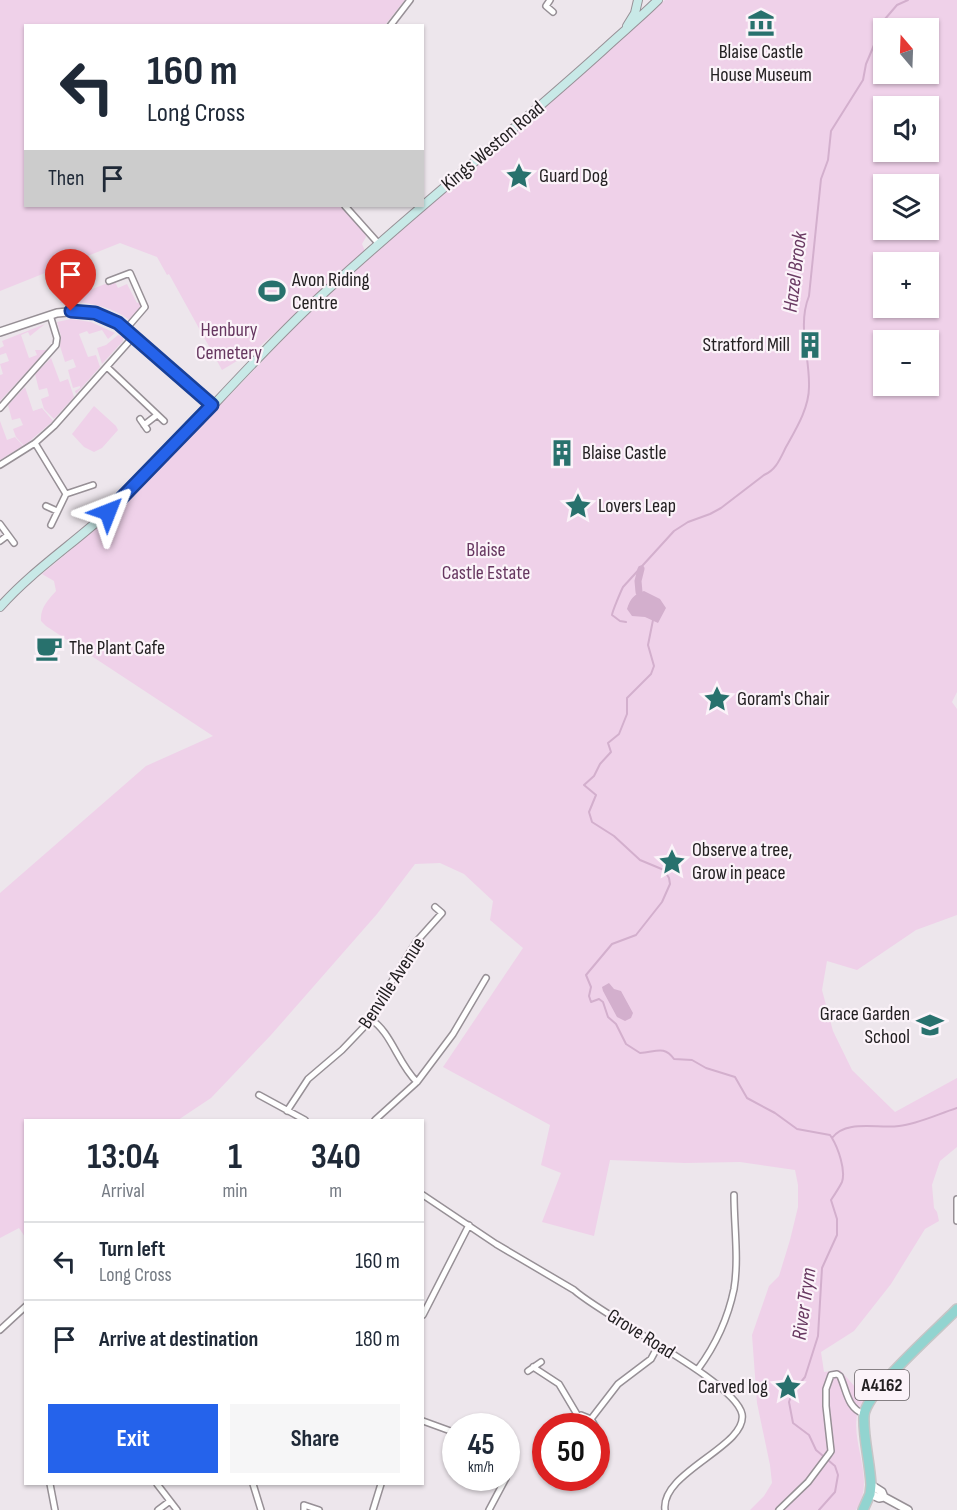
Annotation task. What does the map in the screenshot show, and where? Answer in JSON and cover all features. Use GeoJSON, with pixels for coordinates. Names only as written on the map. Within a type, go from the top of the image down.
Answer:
{"type":"FeatureCollection","features":[{"type":"Feature","properties":{"kind":"main road"},"geometry":{"type":"LineString","coordinates":[[622,33],[635,13],[638,0]]}},
{"type":"Feature","properties":{"kind":"main road","name":"Kings Weston Road"},"geometry":{"type":"LineString","coordinates":[[424,205],[490,150],[658,0]]}},
{"type":"Feature","properties":{"kind":"main road","name":"Kings Weston Road"},"geometry":{"type":"LineString","coordinates":[[0,607],[38,570],[108,512],[284,331],[378,243],[421,207]]}},
{"type":"Feature","properties":{"kind":"main road","name":"A4162"},"geometry":{"type":"LineString","coordinates":[[863,1510],[871,1489],[864,1414],[870,1401],[884,1383],[955,1315]]}},
{"type":"Feature","properties":{"kind":"street"},"geometry":{"type":"LineString","coordinates":[[392,24],[410,0]]}},
{"type":"Feature","properties":{"kind":"street"},"geometry":{"type":"LineString","coordinates":[[550,0],[546,6],[554,12]]}},
{"type":"Feature","properties":{"kind":"street"},"geometry":{"type":"LineString","coordinates":[[346,207],[378,243]]}},
{"type":"Feature","properties":{"kind":"street"},"geometry":{"type":"LineString","coordinates":[[109,280],[129,273],[144,303],[143,311],[126,329]]}},
{"type":"Feature","properties":{"kind":"street"},"geometry":{"type":"LineString","coordinates":[[119,277],[121,284]]}},
{"type":"Feature","properties":{"kind":"street"},"geometry":{"type":"LineString","coordinates":[[0,332],[50,315],[71,311],[95,313],[113,320],[126,329],[212,405]]}},
{"type":"Feature","properties":{"kind":"street"},"geometry":{"type":"LineString","coordinates":[[0,408],[57,344],[57,336],[50,315]]}},
{"type":"Feature","properties":{"kind":"street"},"geometry":{"type":"LineString","coordinates":[[0,465],[35,443],[61,419],[134,336]]}},
{"type":"Feature","properties":{"kind":"street"},"geometry":{"type":"LineString","coordinates":[[106,367],[164,421]]}},
{"type":"Feature","properties":{"kind":"street"},"geometry":{"type":"LineString","coordinates":[[143,424],[158,415]]}},
{"type":"Feature","properties":{"kind":"street"},"geometry":{"type":"LineString","coordinates":[[35,443],[66,495]]}},
{"type":"Feature","properties":{"kind":"street"},"geometry":{"type":"LineString","coordinates":[[51,525],[66,495],[93,485]]}},
{"type":"Feature","properties":{"kind":"street"},"geometry":{"type":"LineString","coordinates":[[46,506],[57,511]]}},
{"type":"Feature","properties":{"kind":"street"},"geometry":{"type":"LineString","coordinates":[[0,524],[14,543]]}},
{"type":"Feature","properties":{"kind":"street"},"geometry":{"type":"LineString","coordinates":[[0,541],[8,535]]}},
{"type":"Feature","properties":{"kind":"street","name":"Benville Avenue"},"geometry":{"type":"LineString","coordinates":[[286,1119],[308,1079],[351,1041],[370,1019],[416,942],[442,913],[435,907]]}},
{"type":"Feature","properties":{"kind":"street"},"geometry":{"type":"LineString","coordinates":[[376,1119],[417,1082],[453,1034],[485,979],[490,985]]}},
{"type":"Feature","properties":{"kind":"street"},"geometry":{"type":"LineString","coordinates":[[370,1019],[382,1028],[401,1062],[417,1082]]}},
{"type":"Feature","properties":{"kind":"street"},"geometry":{"type":"LineString","coordinates":[[258,1095],[303,1119]]}},
{"type":"Feature","properties":{"kind":"street","name":"Grove Road"},"geometry":{"type":"LineString","coordinates":[[424,1196],[574,1290],[582,1298],[698,1369],[736,1403],[741,1411],[742,1419],[730,1439],[672,1488],[665,1500],[665,1510]]}},
{"type":"Feature","properties":{"kind":"street"},"geometry":{"type":"LineString","coordinates":[[698,1369],[710,1354],[728,1312],[734,1287],[733,1199]]}},
{"type":"Feature","properties":{"kind":"street"},"geometry":{"type":"LineString","coordinates":[[957,1199],[957,1221]]}},
{"type":"Feature","properties":{"kind":"street"},"geometry":{"type":"LineString","coordinates":[[424,1314],[469,1225]]}},
{"type":"Feature","properties":{"kind":"street"},"geometry":{"type":"LineString","coordinates":[[0,1330],[24,1307]]}},
{"type":"Feature","properties":{"kind":"street"},"geometry":{"type":"LineString","coordinates":[[596,1413],[618,1384],[651,1359],[658,1346]]}},
{"type":"Feature","properties":{"kind":"street"},"geometry":{"type":"LineString","coordinates":[[541,1362],[531,1369],[559,1384],[576,1413]]}},
{"type":"Feature","properties":{"kind":"street"},"geometry":{"type":"LineString","coordinates":[[779,1510],[799,1493],[831,1451],[826,1389],[831,1375],[840,1376],[851,1405],[856,1411],[864,1414]]}},
{"type":"Feature","properties":{"kind":"street"},"geometry":{"type":"LineString","coordinates":[[564,1408],[572,1404]]}},
{"type":"Feature","properties":{"kind":"street"},"geometry":{"type":"LineString","coordinates":[[424,1421],[442,1428]]}},
{"type":"Feature","properties":{"kind":"street"},"geometry":{"type":"LineString","coordinates":[[50,1485],[56,1510]]}},
{"type":"Feature","properties":{"kind":"street"},"geometry":{"type":"LineString","coordinates":[[159,1485],[177,1510]]}},
{"type":"Feature","properties":{"kind":"street"},"geometry":{"type":"LineString","coordinates":[[253,1485],[261,1510]]}},
{"type":"Feature","properties":{"kind":"street"},"geometry":{"type":"LineString","coordinates":[[372,1510],[381,1485]]}},
{"type":"Feature","properties":{"kind":"street"},"geometry":{"type":"LineString","coordinates":[[871,1489],[879,1498],[884,1497],[908,1510]]}},
{"type":"Feature","properties":{"kind":"street"},"geometry":{"type":"LineString","coordinates":[[489,1510],[499,1491]]}},
{"type":"Feature","properties":{"kind":"street"},"geometry":{"type":"LineString","coordinates":[[158,1510],[170,1501]]}},
{"type":"Feature","properties":{"kind":"street"},"geometry":{"type":"LineString","coordinates":[[304,1510],[304,1505],[319,1510]]}},
{"type":"Feature","properties":{"kind":"green space","name":"Henbury Cemetery"},"geometry":{"type":"Polygon","coordinates":[[[0,0],[405,0],[386,24],[24,24],[24,207],[343,207],[364,230],[366,237],[362,244],[365,251],[257,349],[222,370],[169,274],[167,275],[157,257],[120,243],[0,291],[0,0]]]}},
{"type":"Feature","properties":{"kind":"green space","name":"Blaise Castle Estate"},"geometry":{"type":"Polygon","coordinates":[[[665,0],[957,0],[957,692],[952,702],[957,709],[957,915],[916,930],[857,970],[827,961],[822,990],[833,1031],[852,1070],[895,1112],[957,1078],[957,1147],[940,1161],[932,1185],[934,1208],[939,1221],[925,1229],[891,1284],[854,1331],[821,1352],[824,1372],[840,1370],[865,1398],[858,1411],[856,1423],[864,1486],[862,1498],[856,1510],[750,1510],[764,1496],[772,1483],[757,1403],[752,1335],[769,1286],[779,1276],[790,1240],[798,1207],[795,1170],[740,1162],[685,1163],[610,1160],[594,1236],[542,1222],[561,1173],[541,1165],[550,1125],[443,1067],[523,948],[490,920],[493,901],[464,874],[440,863],[415,864],[377,914],[271,1035],[211,1098],[180,1119],[24,1119],[24,1236],[19,1228],[0,1238],[0,893],[146,766],[213,736],[41,621],[45,604],[56,591],[54,581],[42,574],[121,508],[299,323],[337,287],[665,0]]]}},
{"type":"Feature","properties":{"kind":"green space"},"geometry":{"type":"Polygon","coordinates":[[[110,282],[111,284],[115,282],[118,288],[127,284],[137,303],[141,302],[141,308],[131,321],[115,311],[97,305],[79,302],[60,303],[60,302],[110,282]]]}},
{"type":"Feature","properties":{"kind":"green space"},"geometry":{"type":"Polygon","coordinates":[[[71,319],[91,322],[115,333],[108,339],[102,330],[79,334],[88,357],[96,355],[100,367],[76,394],[75,391],[80,386],[73,388],[68,370],[76,367],[73,359],[65,362],[57,322],[71,319]]]}},
{"type":"Feature","properties":{"kind":"green space"},"geometry":{"type":"Polygon","coordinates":[[[45,324],[30,336],[28,332],[21,335],[29,358],[37,355],[35,350],[47,350],[0,401],[0,375],[3,374],[0,364],[9,361],[6,353],[0,355],[0,348],[4,346],[2,341],[45,324]]]}},
{"type":"Feature","properties":{"kind":"green space"},"geometry":{"type":"Polygon","coordinates":[[[118,335],[123,337],[123,341],[102,364],[97,348],[106,345],[118,335]]]}},
{"type":"Feature","properties":{"kind":"green space"},"geometry":{"type":"Polygon","coordinates":[[[51,358],[60,382],[68,379],[74,397],[54,419],[44,409],[41,399],[49,396],[47,388],[39,390],[35,374],[51,358]]]}},
{"type":"Feature","properties":{"kind":"green space"},"geometry":{"type":"Polygon","coordinates":[[[25,387],[33,411],[42,408],[53,421],[24,446],[16,437],[13,429],[23,425],[20,418],[12,420],[8,405],[25,387]]]}},
{"type":"Feature","properties":{"kind":"green space"},"geometry":{"type":"Polygon","coordinates":[[[94,406],[118,430],[102,448],[94,452],[84,447],[72,434],[94,406]]]}},
{"type":"Feature","properties":{"kind":"green space"},"geometry":{"type":"Polygon","coordinates":[[[0,421],[7,440],[15,437],[23,446],[0,460],[0,421]]]}},
{"type":"Feature","properties":{"kind":"shaded area"},"geometry":{"type":"Polygon","coordinates":[[[644,591],[660,599],[666,608],[658,623],[645,617],[632,616],[627,609],[633,597],[644,591]]]}},
{"type":"Feature","properties":{"kind":"shaded area"},"geometry":{"type":"Polygon","coordinates":[[[609,983],[614,989],[621,991],[633,1013],[631,1018],[625,1021],[617,1017],[602,987],[609,983]]]}},
{"type":"Feature","properties":{"kind":"waterway","name":"Hazel Brook"},"geometry":{"type":"LineString","coordinates":[[626,622],[612,615],[623,587],[674,531],[688,522],[721,508],[772,470],[780,460],[801,418],[807,403],[809,387],[804,319],[809,296],[821,179],[828,160],[831,131],[863,80],[866,64],[885,19],[897,5],[908,0]]}},
{"type":"Feature","properties":{"kind":"waterway"},"geometry":{"type":"LineString","coordinates":[[639,592],[638,581],[641,569]]}},
{"type":"Feature","properties":{"kind":"waterway","name":"Hazel Brook"},"geometry":{"type":"LineString","coordinates":[[653,620],[648,645],[654,666],[651,674],[627,698],[627,714],[619,734],[608,743],[611,752],[600,764],[594,776],[584,785],[596,795],[589,812],[592,822],[614,836],[640,860],[664,870],[670,884],[662,902],[636,935],[612,944],[586,975],[591,987],[589,996],[591,1002],[599,999],[603,1002],[608,1017],[616,1024],[626,1044],[640,1053],[667,1052],[674,1059],[692,1060],[706,1068],[735,1077],[747,1098],[775,1113],[797,1129],[830,1135],[832,1138]]}},
{"type":"Feature","properties":{"kind":"waterway","name":"River Trym"},"geometry":{"type":"LineString","coordinates":[[832,1138],[845,1129],[863,1126],[906,1125],[957,1108]]}},
{"type":"Feature","properties":{"kind":"waterway","name":"River Trym"},"geometry":{"type":"LineString","coordinates":[[819,1510],[835,1492],[838,1475],[835,1466],[816,1450],[809,1435],[793,1423],[789,1402],[792,1393],[805,1377],[818,1336],[822,1268],[837,1235],[837,1219],[831,1200],[842,1182],[843,1171],[839,1153],[832,1138]]}},
{"type":"Feature","properties":{"kind":"place","name":"Blaise Castle House Museum"},"geometry":{"type":"Point","coordinates":[761,23]}},
{"type":"Feature","properties":{"kind":"place","name":"Guard Dog"},"geometry":{"type":"Point","coordinates":[519,176]}},
{"type":"Feature","properties":{"kind":"place","name":"Avon Riding Centre"},"geometry":{"type":"Point","coordinates":[272,291]}},
{"type":"Feature","properties":{"kind":"place","name":"Stratford Mill"},"geometry":{"type":"Point","coordinates":[810,345]}},
{"type":"Feature","properties":{"kind":"place","name":"Blaise Castle"},"geometry":{"type":"Point","coordinates":[562,453]}},
{"type":"Feature","properties":{"kind":"place","name":"Lovers Leap"},"geometry":{"type":"Point","coordinates":[578,506]}},
{"type":"Feature","properties":{"kind":"place","name":"The Plant Cafe"},"geometry":{"type":"Point","coordinates":[49,648]}},
{"type":"Feature","properties":{"kind":"place","name":"Goram's Chair"},"geometry":{"type":"Point","coordinates":[717,699]}},
{"type":"Feature","properties":{"kind":"place","name":"Observe a tree, Grow in peace"},"geometry":{"type":"Point","coordinates":[672,862]}},
{"type":"Feature","properties":{"kind":"place","name":"Grace Garden School"},"geometry":{"type":"Point","coordinates":[930,1025]}},
{"type":"Feature","properties":{"kind":"place","name":"Carved log"},"geometry":{"type":"Point","coordinates":[788,1387]}},
{"type":"Feature","properties":{"kind":"route"},"geometry":{"type":"LineString","coordinates":[[71,311],[95,313],[118,323],[212,405],[108,512]]}}]}
